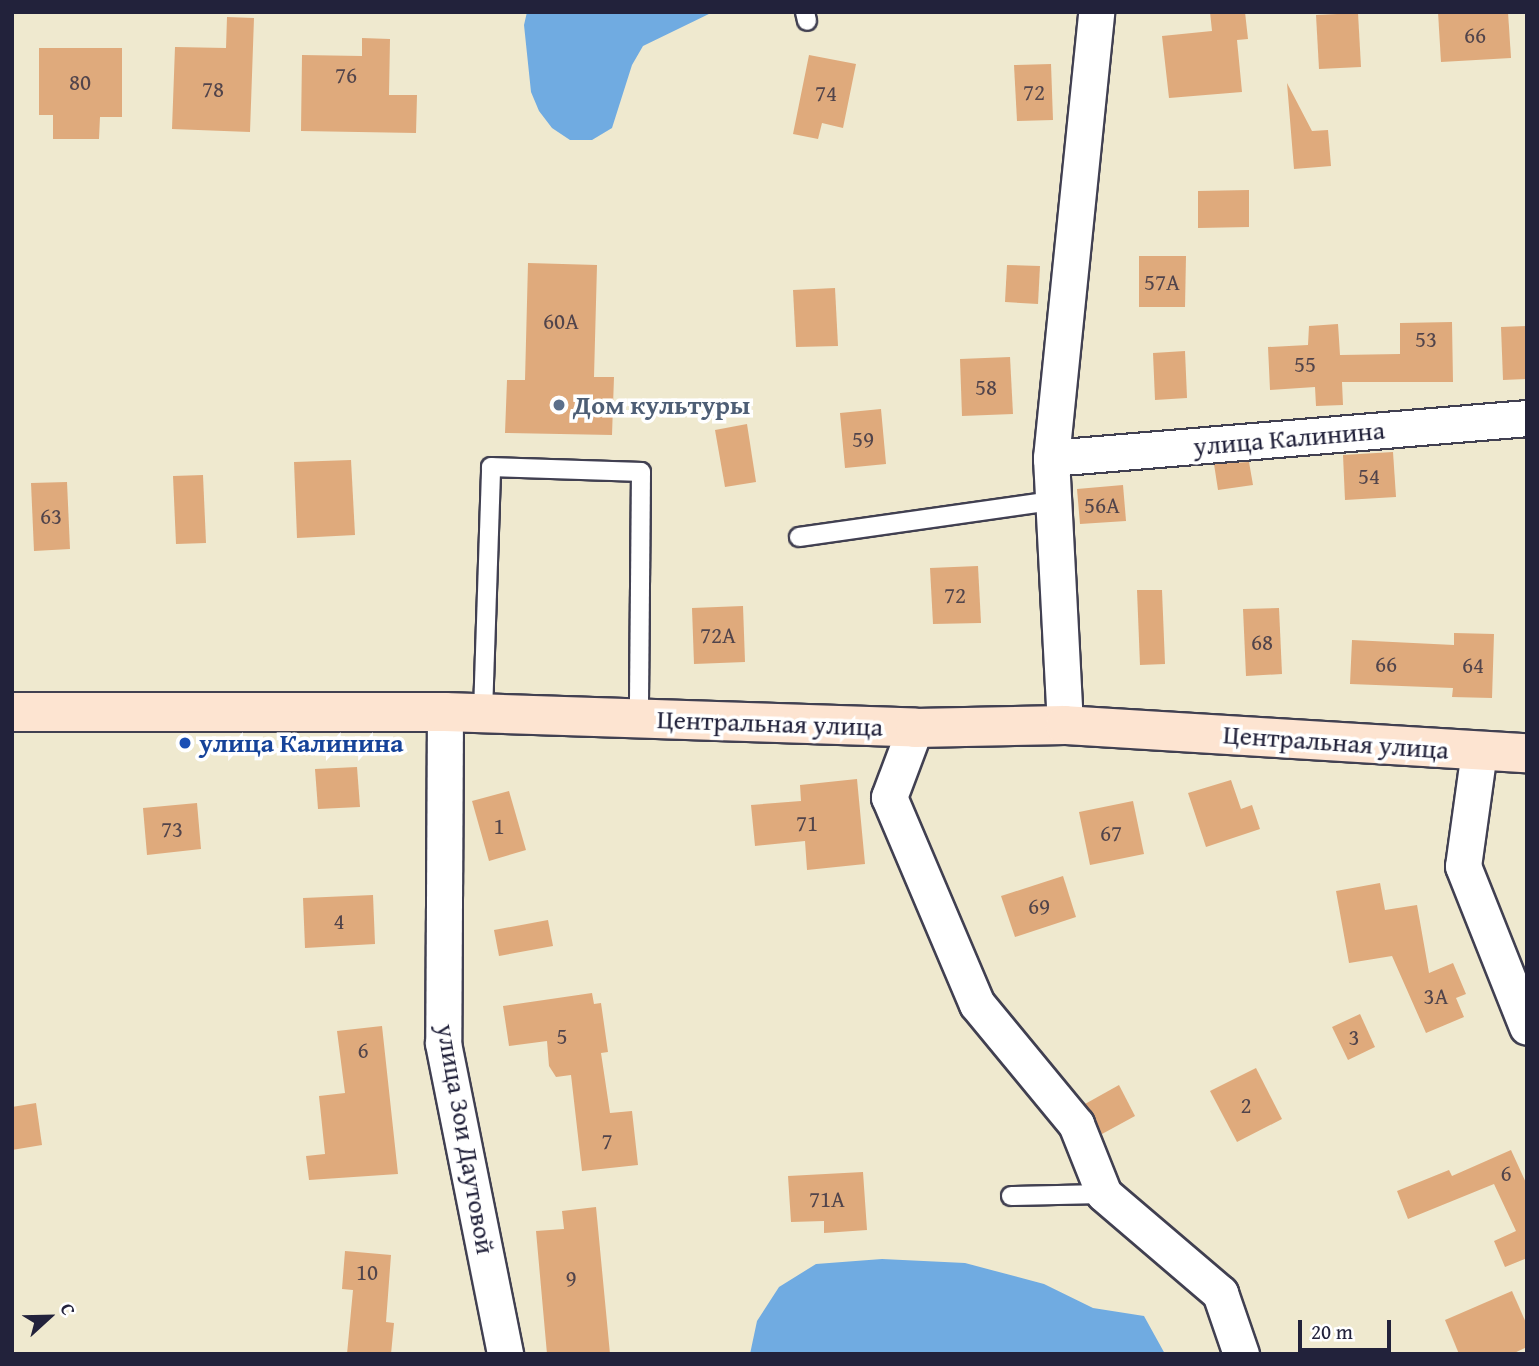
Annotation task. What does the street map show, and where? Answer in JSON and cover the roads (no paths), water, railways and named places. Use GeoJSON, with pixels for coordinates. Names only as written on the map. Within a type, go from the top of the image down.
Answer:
{"type":"FeatureCollection","features":[{"type":"Feature","properties":{"kind":"street"},"geometry":{"type":"LineString","coordinates":[[1065,725],[1051,458],[1096,12]]}},
{"type":"Feature","properties":{"kind":"street","name":"улица Калинина"},"geometry":{"type":"LineString","coordinates":[[1051,458],[1527,418]]}},
{"type":"Feature","properties":{"kind":"street","name":"Центральная улица"},"geometry":{"type":"LineString","coordinates":[[12,712],[445,712],[915,727],[1065,725],[1527,753]]}},
{"type":"Feature","properties":{"kind":"street","name":"улица Зои Даутовой"},"geometry":{"type":"LineString","coordinates":[[445,712],[443,1043],[505,1354]]}},
{"type":"Feature","properties":{"kind":"street"},"geometry":{"type":"LineString","coordinates":[[915,727],[889,797],[977,1004],[1076,1124],[1104,1194],[1220,1293],[1241,1354]]}},
{"type":"Feature","properties":{"kind":"street"},"geometry":{"type":"LineString","coordinates":[[1479,751],[1463,866],[1527,1027]]}},
{"type":"Feature","properties":{"kind":"lane"},"geometry":{"type":"LineString","coordinates":[[483,713],[491,467],[641,472],[639,718]]}},
{"type":"Feature","properties":{"kind":"lane"},"geometry":{"type":"LineString","coordinates":[[799,537],[1052,501]]}},
{"type":"Feature","properties":{"kind":"lane"},"geometry":{"type":"LineString","coordinates":[[1012,1196],[1104,1194]]}},
{"type":"Feature","properties":{"kind":"water"},"geometry":{"type":"Polygon","coordinates":[[[527,12],[713,12],[643,46],[632,65],[612,128],[592,140],[570,140],[552,128],[539,111],[531,92],[524,25],[527,12]]]}},
{"type":"Feature","properties":{"kind":"water"},"geometry":{"type":"Polygon","coordinates":[[[882,1259],[965,1263],[1044,1284],[1093,1308],[1144,1316],[1165,1354],[750,1354],[757,1321],[779,1287],[816,1264],[882,1259]]]}},
{"type":"Feature","properties":{"kind":"place","name":"Дом культуры"},"geometry":{"type":"Point","coordinates":[559,405]}},
{"type":"Feature","properties":{"kind":"place","name":"улица Калинина"},"geometry":{"type":"Point","coordinates":[185,743]}}]}
